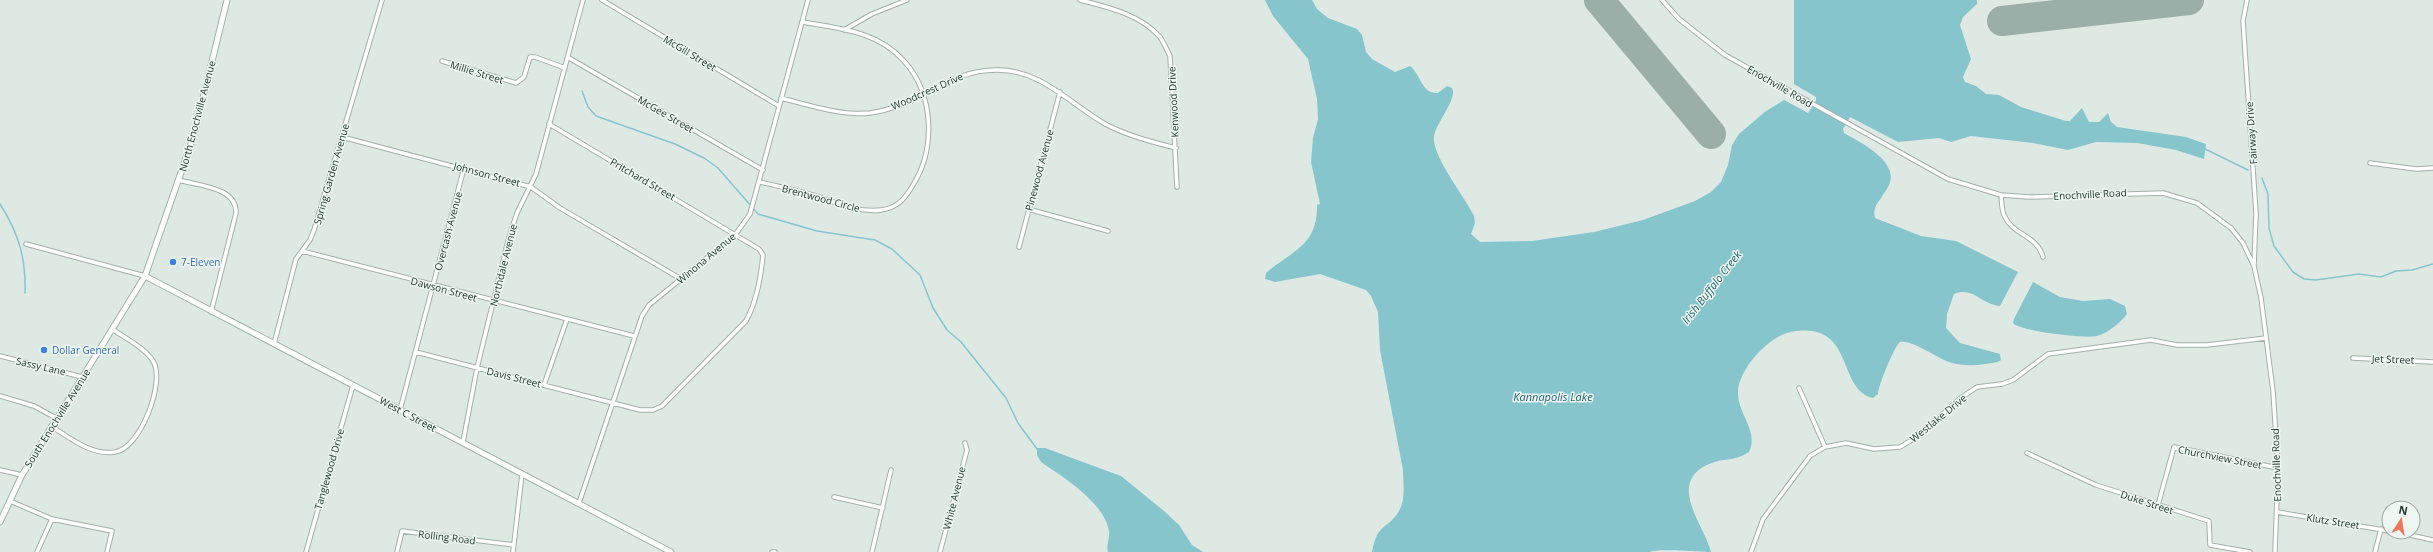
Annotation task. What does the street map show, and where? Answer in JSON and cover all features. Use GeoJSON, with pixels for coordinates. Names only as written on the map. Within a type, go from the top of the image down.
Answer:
{"type":"FeatureCollection","features":[{"type":"Feature","properties":{"kind":"main road","name":"North Enochville Avenue"},"geometry":{"type":"LineString","coordinates":[[145,276],[194,136],[227,0]]}},
{"type":"Feature","properties":{"kind":"main road","name":"West C Street"},"geometry":{"type":"LineString","coordinates":[[145,276],[670,552]]}},
{"type":"Feature","properties":{"kind":"main road","name":"South Enochville Avenue"},"geometry":{"type":"LineString","coordinates":[[0,522],[22,475],[145,276]]}},
{"type":"Feature","properties":{"kind":"street","name":"Spring Garden Avenue"},"geometry":{"type":"LineString","coordinates":[[274,344],[296,259],[314,230],[382,0]]}},
{"type":"Feature","properties":{"kind":"street","name":"Northdale Avenue"},"geometry":{"type":"LineString","coordinates":[[463,442],[477,368],[513,224],[531,187],[569,58],[583,0]]}},
{"type":"Feature","properties":{"kind":"street","name":"McGill Street"},"geometry":{"type":"LineString","coordinates":[[602,0],[778,106]]}},
{"type":"Feature","properties":{"kind":"street","name":"Winona Avenue"},"geometry":{"type":"LineString","coordinates":[[579,503],[634,336],[649,305],[735,235],[750,214],[760,182],[778,106],[808,0]]}},
{"type":"Feature","properties":{"kind":"street"},"geometry":{"type":"LineString","coordinates":[[844,30],[872,14],[907,0]]}},
{"type":"Feature","properties":{"kind":"street","name":"Kenwood Drive"},"geometry":{"type":"LineString","coordinates":[[1080,0],[1127,14],[1160,38],[1170,56],[1172,70],[1177,187]]}},
{"type":"Feature","properties":{"kind":"street","name":"Enochville Road"},"geometry":{"type":"LineString","coordinates":[[1662,0],[1679,19],[1725,55],[1948,179],[2001,195],[2029,197],[2163,193],[2182,197],[2197,203],[2231,228],[2243,243],[2254,266],[2261,298],[2278,468],[2275,552]]}},
{"type":"Feature","properties":{"kind":"street","name":"Fairway Drive"},"geometry":{"type":"LineString","coordinates":[[2247,0],[2243,21],[2256,213],[2254,266]]}},
{"type":"Feature","properties":{"kind":"street","name":"Brentwood Circle"},"geometry":{"type":"LineString","coordinates":[[760,182],[868,211],[896,206],[907,195],[916,180],[927,153],[929,132],[924,93],[909,66],[895,52],[868,36],[802,22]]}},
{"type":"Feature","properties":{"kind":"street","name":"Millie Street"},"geometry":{"type":"LineString","coordinates":[[442,61],[516,83],[524,77],[530,57],[536,57],[565,68]]}},
{"type":"Feature","properties":{"kind":"street","name":"McGee Street"},"geometry":{"type":"LineString","coordinates":[[569,58],[763,170]]}},
{"type":"Feature","properties":{"kind":"street","name":"Woodcrest Drive"},"geometry":{"type":"LineString","coordinates":[[781,98],[852,113],[870,113],[892,107],[955,77],[979,71],[999,70],[1020,72],[1040,80],[1106,124],[1126,134],[1176,148]]}},
{"type":"Feature","properties":{"kind":"street","name":"Pinewood Avenue"},"geometry":{"type":"LineString","coordinates":[[1019,247],[1060,92]]}},
{"type":"Feature","properties":{"kind":"street","name":"Pritchard Street"},"geometry":{"type":"LineString","coordinates":[[549,124],[759,249],[763,255],[750,314],[746,321],[662,406],[653,410],[640,410],[613,402]]}},
{"type":"Feature","properties":{"kind":"street","name":"Johnson Street"},"geometry":{"type":"LineString","coordinates":[[342,136],[531,187],[560,208],[681,279]]}},
{"type":"Feature","properties":{"kind":"street"},"geometry":{"type":"LineString","coordinates":[[2370,163],[2416,168],[2433,168]]}},
{"type":"Feature","properties":{"kind":"street","name":"Overcash Avenue"},"geometry":{"type":"LineString","coordinates":[[400,410],[464,168]]}},
{"type":"Feature","properties":{"kind":"street"},"geometry":{"type":"LineString","coordinates":[[179,180],[222,192],[234,199],[236,205],[236,213],[211,312]]}},
{"type":"Feature","properties":{"kind":"street"},"geometry":{"type":"LineString","coordinates":[[2001,195],[2004,217],[2009,223],[2040,246],[2043,258]]}},
{"type":"Feature","properties":{"kind":"street"},"geometry":{"type":"LineString","coordinates":[[1028,209],[1108,231]]}},
{"type":"Feature","properties":{"kind":"street"},"geometry":{"type":"LineString","coordinates":[[26,244],[145,276]]}},
{"type":"Feature","properties":{"kind":"street","name":"Dawson Street"},"geometry":{"type":"LineString","coordinates":[[302,251],[494,302],[634,336]]}},
{"type":"Feature","properties":{"kind":"street"},"geometry":{"type":"LineString","coordinates":[[544,385],[566,319]]}},
{"type":"Feature","properties":{"kind":"street"},"geometry":{"type":"LineString","coordinates":[[51,426],[97,451],[116,452],[125,449],[132,443],[145,420],[156,390],[156,369],[153,360],[112,329]]}},
{"type":"Feature","properties":{"kind":"street","name":"Westlake Drive"},"geometry":{"type":"LineString","coordinates":[[1751,552],[1763,519],[1810,456],[1825,447],[1846,443],[1874,449],[1900,447],[1920,435],[1958,400],[1977,387],[2002,384],[2013,380],[2048,354],[2151,340],[2178,345],[2200,345],[2266,338]]}},
{"type":"Feature","properties":{"kind":"street","name":"Davis Street"},"geometry":{"type":"LineString","coordinates":[[416,352],[613,402]]}},
{"type":"Feature","properties":{"kind":"street","name":"Sassy Lane"},"geometry":{"type":"LineString","coordinates":[[0,356],[82,377]]}},
{"type":"Feature","properties":{"kind":"street","name":"Jet Street"},"geometry":{"type":"LineString","coordinates":[[2354,358],[2433,362]]}},
{"type":"Feature","properties":{"kind":"street","name":"Tanglewood Drive"},"geometry":{"type":"LineString","coordinates":[[306,552],[353,385]]}},
{"type":"Feature","properties":{"kind":"street"},"geometry":{"type":"LineString","coordinates":[[1799,388],[1825,447]]}},
{"type":"Feature","properties":{"kind":"street"},"geometry":{"type":"LineString","coordinates":[[0,396],[34,406],[56,418]]}},
{"type":"Feature","properties":{"kind":"street","name":"White Avenue"},"geometry":{"type":"LineString","coordinates":[[940,552],[967,450],[965,443]]}},
{"type":"Feature","properties":{"kind":"street","name":"Churchview Street"},"geometry":{"type":"LineString","coordinates":[[2158,505],[2174,446],[2278,468]]}},
{"type":"Feature","properties":{"kind":"street","name":"Duke Street"},"geometry":{"type":"LineString","coordinates":[[2028,453],[2096,485],[2209,521],[2210,546],[2250,552]]}},
{"type":"Feature","properties":{"kind":"street"},"geometry":{"type":"LineString","coordinates":[[0,470],[22,475]]}},
{"type":"Feature","properties":{"kind":"street"},"geometry":{"type":"LineString","coordinates":[[872,552],[891,470]]}},
{"type":"Feature","properties":{"kind":"street"},"geometry":{"type":"LineString","coordinates":[[513,552],[522,474]]}},
{"type":"Feature","properties":{"kind":"street"},"geometry":{"type":"LineString","coordinates":[[834,497],[883,508]]}},
{"type":"Feature","properties":{"kind":"street"},"geometry":{"type":"LineString","coordinates":[[10,501],[52,519],[112,531],[107,552]]}},
{"type":"Feature","properties":{"kind":"street","name":"Klutz Street"},"geometry":{"type":"LineString","coordinates":[[2277,512],[2381,529]]}},
{"type":"Feature","properties":{"kind":"street"},"geometry":{"type":"LineString","coordinates":[[37,552],[52,519]]}},
{"type":"Feature","properties":{"kind":"street"},"geometry":{"type":"LineString","coordinates":[[2375,552],[2381,529]]}},
{"type":"Feature","properties":{"kind":"street","name":"Rolling Road"},"geometry":{"type":"LineString","coordinates":[[397,552],[402,531],[514,545]]}},
{"type":"Feature","properties":{"kind":"street"},"geometry":{"type":"LineString","coordinates":[[2421,537],[2433,540]]}},
{"type":"Feature","properties":{"kind":"water","name":"Kannapolis Lake"},"geometry":{"type":"Polygon","coordinates":[[[1265,0],[1312,0],[1317,9],[1328,18],[1357,29],[1362,35],[1366,52],[1372,59],[1395,72],[1410,66],[1414,69],[1425,87],[1432,92],[1438,93],[1447,86],[1452,88],[1452,98],[1438,124],[1434,136],[1434,144],[1443,165],[1474,216],[1475,223],[1471,234],[1480,242],[1532,241],[1594,232],[1643,220],[1695,201],[1711,192],[1721,182],[1728,165],[1732,145],[1739,134],[1766,111],[1784,100],[1808,113],[1816,101],[1816,97],[1794,84],[1794,0],[1977,0],[1977,4],[1963,17],[1960,25],[1971,59],[1963,77],[1965,82],[1976,86],[1986,94],[1999,95],[2021,107],[2066,121],[2070,121],[2082,108],[2089,122],[2099,122],[2108,113],[2111,122],[2117,127],[2186,137],[2206,144],[2204,159],[2176,150],[2137,143],[2096,142],[2068,150],[2033,143],[1971,136],[1951,142],[1939,138],[1898,142],[1850,117],[1843,129],[1844,133],[1875,152],[1888,166],[1891,174],[1889,186],[1875,207],[1875,218],[1921,236],[1956,241],[2018,272],[2000,306],[1988,303],[1967,292],[1961,292],[1954,294],[1947,314],[1946,328],[1960,343],[2000,354],[2001,360],[1998,362],[1981,365],[1952,363],[1911,343],[1900,342],[1897,345],[1887,367],[1878,394],[1873,398],[1862,392],[1854,383],[1836,346],[1826,336],[1812,331],[1791,332],[1773,340],[1764,347],[1749,365],[1739,385],[1738,394],[1741,409],[1752,437],[1749,452],[1740,457],[1709,464],[1696,472],[1690,482],[1689,493],[1691,505],[1711,552],[1669,550],[1650,552],[1372,552],[1377,535],[1399,511],[1403,501],[1404,490],[1403,470],[1380,350],[1378,312],[1371,296],[1366,290],[1320,274],[1275,282],[1265,279],[1266,273],[1293,253],[1308,239],[1313,230],[1316,219],[1317,205],[1320,204],[1311,162],[1313,138],[1318,119],[1317,99],[1308,59],[1273,16],[1265,0]]]}},
{"type":"Feature","properties":{"kind":"water"},"geometry":{"type":"Polygon","coordinates":[[[2033,282],[2060,297],[2083,301],[2110,299],[2125,306],[2127,314],[2121,321],[2105,333],[2091,337],[2054,334],[2018,326],[2013,323],[2014,319],[2033,282]]]}},
{"type":"Feature","properties":{"kind":"water"},"geometry":{"type":"Polygon","coordinates":[[[1037,448],[1045,448],[1121,476],[1164,511],[1179,525],[1192,545],[1203,552],[1108,552],[1107,547],[1109,531],[1106,520],[1091,500],[1081,491],[1041,462],[1037,455],[1037,448]]]}},
{"type":"Feature","properties":{"kind":"waterway"},"geometry":{"type":"LineString","coordinates":[[582,91],[588,107],[596,116],[675,144],[704,158],[718,168],[758,214],[817,231],[875,240],[892,249],[920,275],[933,308],[947,330],[961,342],[1006,398],[1018,423],[1037,449]]}},
{"type":"Feature","properties":{"kind":"waterway"},"geometry":{"type":"LineString","coordinates":[[2205,149],[2248,170]]}},
{"type":"Feature","properties":{"kind":"waterway"},"geometry":{"type":"LineString","coordinates":[[2262,178],[2268,194],[2269,228],[2274,246],[2293,272],[2304,279],[2316,280],[2359,274],[2381,277],[2396,271],[2412,270],[2433,264]]}},
{"type":"Feature","properties":{"kind":"waterway"},"geometry":{"type":"LineString","coordinates":[[0,204],[17,236],[23,257],[25,293]]}},
{"type":"Feature","properties":{"kind":"runway"},"geometry":{"type":"LineString","coordinates":[[1599,0],[1711,134]]}},
{"type":"Feature","properties":{"kind":"runway"},"geometry":{"type":"LineString","coordinates":[[2002,21],[2189,0]]}},
{"type":"Feature","properties":{"kind":"place","name":"7-Eleven"},"geometry":{"type":"Point","coordinates":[173,262]}},
{"type":"Feature","properties":{"kind":"place","name":"Dollar General"},"geometry":{"type":"Point","coordinates":[44,350]}},
{"type":"Feature","properties":{"kind":"water label","name":"Irish Buffalo Creek"},"geometry":{"type":"Point","coordinates":[1711,287]}}]}
